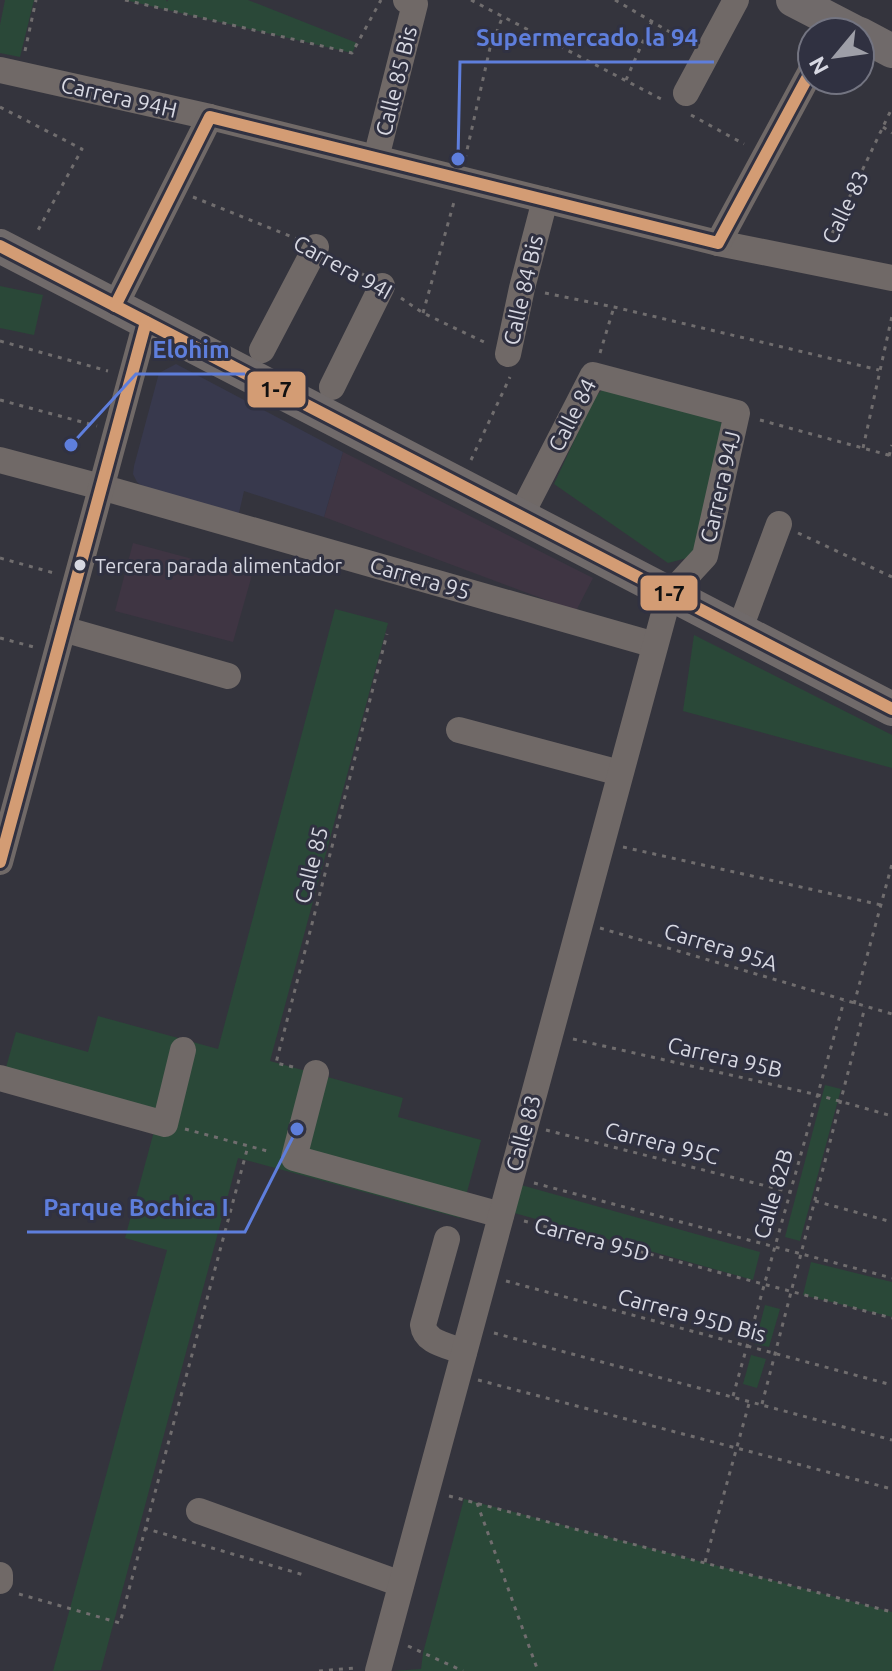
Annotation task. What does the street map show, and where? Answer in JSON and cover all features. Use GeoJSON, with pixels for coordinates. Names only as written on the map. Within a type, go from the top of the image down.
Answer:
{"type":"FeatureCollection","features":[{"type":"Feature","properties":{"kind":"main road"},"geometry":{"type":"LineString","coordinates":[[793,0],[821,16]]}},
{"type":"Feature","properties":{"kind":"main road"},"geometry":{"type":"LineString","coordinates":[[0,246],[892,709]]}},
{"type":"Feature","properties":{"kind":"street"},"geometry":{"type":"LineString","coordinates":[[678,102],[708,55],[736,0]]}},
{"type":"Feature","properties":{"kind":"street","name":"Calle 85 Bis"},"geometry":{"type":"LineString","coordinates":[[376,158],[411,2]]}},
{"type":"Feature","properties":{"kind":"street","name":"Carrera 94H"},"geometry":{"type":"LineString","coordinates":[[10,72],[210,117],[718,243],[892,278]]}},
{"type":"Feature","properties":{"kind":"street"},"geometry":{"type":"LineString","coordinates":[[718,243],[797,96]]}},
{"type":"Feature","properties":{"kind":"street"},"geometry":{"type":"LineString","coordinates":[[115,306],[210,117]]}},
{"type":"Feature","properties":{"kind":"street","name":"Calle 84 Bis"},"geometry":{"type":"LineString","coordinates":[[508,354],[545,200]]}},
{"type":"Feature","properties":{"kind":"street"},"geometry":{"type":"LineString","coordinates":[[262,350],[316,247]]}},
{"type":"Feature","properties":{"kind":"street"},"geometry":{"type":"LineString","coordinates":[[332,387],[382,286]]}},
{"type":"Feature","properties":{"kind":"street"},"geometry":{"type":"LineString","coordinates":[[0,862],[146,322]]}},
{"type":"Feature","properties":{"kind":"street"},"geometry":{"type":"LineString","coordinates":[[593,375],[737,413]]}},
{"type":"Feature","properties":{"kind":"street","name":"Calle 84"},"geometry":{"type":"LineString","coordinates":[[520,517],[593,375]]}},
{"type":"Feature","properties":{"kind":"street","name":"Carrera 94J"},"geometry":{"type":"LineString","coordinates":[[669,595],[705,556],[737,413]]}},
{"type":"Feature","properties":{"kind":"street","name":"Carrera 95"},"geometry":{"type":"LineString","coordinates":[[0,460],[655,645]]}},
{"type":"Feature","properties":{"kind":"street"},"geometry":{"type":"LineString","coordinates":[[739,631],[779,524]]}},
{"type":"Feature","properties":{"kind":"street","name":"Calle 83"},"geometry":{"type":"LineString","coordinates":[[378,1668],[669,595]]}},
{"type":"Feature","properties":{"kind":"street"},"geometry":{"type":"LineString","coordinates":[[63,629],[228,676]]}},
{"type":"Feature","properties":{"kind":"street"},"geometry":{"type":"LineString","coordinates":[[459,730],[620,773]]}},
{"type":"Feature","properties":{"kind":"street"},"geometry":{"type":"LineString","coordinates":[[0,1078],[165,1124],[183,1050]]}},
{"type":"Feature","properties":{"kind":"street"},"geometry":{"type":"LineString","coordinates":[[316,1073],[294,1158],[501,1215]]}},
{"type":"Feature","properties":{"kind":"street"},"geometry":{"type":"LineString","coordinates":[[447,1239],[422,1330],[428,1338],[464,1351]]}},
{"type":"Feature","properties":{"kind":"street"},"geometry":{"type":"LineString","coordinates":[[199,1511],[401,1584]]}},
{"type":"Feature","properties":{"kind":"path"},"geometry":{"type":"LineString","coordinates":[[10,72],[36,0]]}},
{"type":"Feature","properties":{"kind":"path"},"geometry":{"type":"LineString","coordinates":[[125,0],[352,53],[381,0]]}},
{"type":"Feature","properties":{"kind":"path"},"geometry":{"type":"LineString","coordinates":[[166,9],[168,0]]}},
{"type":"Feature","properties":{"kind":"path"},"geometry":{"type":"LineString","coordinates":[[471,0],[626,80],[678,102],[765,155]]}},
{"type":"Feature","properties":{"kind":"path"},"geometry":{"type":"LineString","coordinates":[[615,0],[708,55]]}},
{"type":"Feature","properties":{"kind":"path"},"geometry":{"type":"LineString","coordinates":[[626,80],[652,21]]}},
{"type":"Feature","properties":{"kind":"path"},"geometry":{"type":"LineString","coordinates":[[0,107],[82,149],[37,233]]}},
{"type":"Feature","properties":{"kind":"path","name":"Calle 83"},"geometry":{"type":"LineString","coordinates":[[818,262],[892,108]]}},
{"type":"Feature","properties":{"kind":"path"},"geometry":{"type":"LineString","coordinates":[[883,127],[892,133]]}},
{"type":"Feature","properties":{"kind":"path","name":"Carrera 94I"},"geometry":{"type":"LineString","coordinates":[[174,189],[316,247],[423,313],[508,354]]}},
{"type":"Feature","properties":{"kind":"path"},"geometry":{"type":"LineString","coordinates":[[522,288],[879,370]]}},
{"type":"Feature","properties":{"kind":"path","name":"Calle 84"},"geometry":{"type":"LineString","coordinates":[[593,375],[614,307]]}},
{"type":"Feature","properties":{"kind":"path"},"geometry":{"type":"LineString","coordinates":[[863,448],[892,316]]}},
{"type":"Feature","properties":{"kind":"path"},"geometry":{"type":"LineString","coordinates":[[0,341],[119,375]]}},
{"type":"Feature","properties":{"kind":"path","name":"Calle 84 Bis"},"geometry":{"type":"LineString","coordinates":[[467,467],[510,380],[508,354]]}},
{"type":"Feature","properties":{"kind":"path"},"geometry":{"type":"LineString","coordinates":[[0,400],[104,428]]}},
{"type":"Feature","properties":{"kind":"path"},"geometry":{"type":"LineString","coordinates":[[737,413],[891,456],[892,445]]}},
{"type":"Feature","properties":{"kind":"path"},"geometry":{"type":"LineString","coordinates":[[779,524],[892,577]]}},
{"type":"Feature","properties":{"kind":"path"},"geometry":{"type":"LineString","coordinates":[[0,558],[57,574]]}},
{"type":"Feature","properties":{"kind":"path","name":"Calle 85"},"geometry":{"type":"LineString","coordinates":[[316,1073],[276,1063],[387,634]]}},
{"type":"Feature","properties":{"kind":"path"},"geometry":{"type":"LineString","coordinates":[[0,638],[34,647]]}},
{"type":"Feature","properties":{"kind":"path"},"geometry":{"type":"LineString","coordinates":[[602,842],[881,905]]}},
{"type":"Feature","properties":{"kind":"path"},"geometry":{"type":"LineString","coordinates":[[854,1004],[892,864]]}},
{"type":"Feature","properties":{"kind":"path","name":"Carrera 95A"},"geometry":{"type":"LineString","coordinates":[[580,923],[892,1014]]}},
{"type":"Feature","properties":{"kind":"path","name":"Calle 82B"},"geometry":{"type":"LineString","coordinates":[[733,1396],[844,1001]]}},
{"type":"Feature","properties":{"kind":"path","name":"Calle 82B"},"geometry":{"type":"LineString","coordinates":[[762,1404],[865,1007]]}},
{"type":"Feature","properties":{"kind":"path","name":"Carrera 95B"},"geometry":{"type":"LineString","coordinates":[[550,1033],[818,1095],[892,1116]]}},
{"type":"Feature","properties":{"kind":"path"},"geometry":{"type":"LineString","coordinates":[[165,1124],[294,1158]]}},
{"type":"Feature","properties":{"kind":"path","name":"Carrera 95C"},"geometry":{"type":"LineString","coordinates":[[525,1125],[790,1192]]}},
{"type":"Feature","properties":{"kind":"path"},"geometry":{"type":"LineString","coordinates":[[5,1583],[120,1623],[248,1146]]}},
{"type":"Feature","properties":{"kind":"path","name":"Carrera 95D"},"geometry":{"type":"LineString","coordinates":[[511,1176],[892,1278]]}},
{"type":"Feature","properties":{"kind":"path"},"geometry":{"type":"LineString","coordinates":[[815,1201],[892,1222]]}},
{"type":"Feature","properties":{"kind":"path","name":"Carrera 95D"},"geometry":{"type":"LineString","coordinates":[[501,1215],[892,1318]]}},
{"type":"Feature","properties":{"kind":"path","name":"Carrera 95D Bis"},"geometry":{"type":"LineString","coordinates":[[484,1275],[892,1385]]}},
{"type":"Feature","properties":{"kind":"path"},"geometry":{"type":"LineString","coordinates":[[464,1351],[733,1396],[892,1440]]}},
{"type":"Feature","properties":{"kind":"path"},"geometry":{"type":"LineString","coordinates":[[464,1351],[737,1448],[892,1489]]}},
{"type":"Feature","properties":{"kind":"path"},"geometry":{"type":"LineString","coordinates":[[705,1563],[750,1400]]}},
{"type":"Feature","properties":{"kind":"path"},"geometry":{"type":"LineString","coordinates":[[426,1490],[892,1612]]}},
{"type":"Feature","properties":{"kind":"path"},"geometry":{"type":"LineString","coordinates":[[477,1503],[538,1671]]}},
{"type":"Feature","properties":{"kind":"path"},"geometry":{"type":"LineString","coordinates":[[144,1528],[303,1575]]}},
{"type":"Feature","properties":{"kind":"path"},"geometry":{"type":"LineString","coordinates":[[387,1636],[463,1671]]}},
{"type":"Feature","properties":{"kind":"path"},"geometry":{"type":"LineString","coordinates":[[319,1671],[378,1668]]}},
{"type":"Feature","properties":{"kind":"shaded area"},"geometry":{"type":"Polygon","coordinates":[[[176,364],[343,452],[324,517],[244,491],[239,513],[145,488],[137,482],[133,474],[134,466],[159,373],[176,364]]]}},
{"type":"Feature","properties":{"kind":"shaded area"},"geometry":{"type":"Polygon","coordinates":[[[343,452],[593,578],[576,611],[324,517],[343,452]]]}},
{"type":"Feature","properties":{"kind":"shaded area"},"geometry":{"type":"Polygon","coordinates":[[[133,543],[252,575],[233,642],[115,611],[133,543]]]}},
{"type":"Feature","properties":{"kind":"green space"},"geometry":{"type":"Polygon","coordinates":[[[5,0],[34,0],[20,57],[0,53],[0,25],[5,0]]]}},
{"type":"Feature","properties":{"kind":"green space"},"geometry":{"type":"Polygon","coordinates":[[[125,0],[248,0],[357,43],[352,53],[125,0]]]}},
{"type":"Feature","properties":{"kind":"green space"},"geometry":{"type":"Polygon","coordinates":[[[0,286],[43,295],[34,335],[0,328],[0,286]]]}},
{"type":"Feature","properties":{"kind":"green space"},"geometry":{"type":"Polygon","coordinates":[[[602,390],[708,407],[727,430],[702,554],[668,563],[554,484],[594,398],[602,390]]]}},
{"type":"Feature","properties":{"kind":"green space"},"geometry":{"type":"Polygon","coordinates":[[[335,609],[388,623],[270,1061],[403,1098],[398,1117],[481,1140],[460,1218],[238,1158],[101,1670],[53,1671],[167,1250],[125,1238],[159,1113],[5,1071],[16,1032],[88,1052],[98,1016],[218,1049],[335,609]]]}},
{"type":"Feature","properties":{"kind":"green space"},"geometry":{"type":"Polygon","coordinates":[[[694,635],[892,735],[892,768],[683,711],[694,635]]]}},
{"type":"Feature","properties":{"kind":"green space"},"geometry":{"type":"Polygon","coordinates":[[[825,1085],[841,1089],[800,1241],[785,1237],[825,1085]]]}},
{"type":"Feature","properties":{"kind":"green space"},"geometry":{"type":"Polygon","coordinates":[[[514,1183],[760,1252],[753,1280],[507,1211],[514,1183]]]}},
{"type":"Feature","properties":{"kind":"green space"},"geometry":{"type":"Polygon","coordinates":[[[811,1262],[892,1282],[892,1317],[803,1295],[811,1262]]]}},
{"type":"Feature","properties":{"kind":"green space"},"geometry":{"type":"Polygon","coordinates":[[[765,1305],[780,1309],[769,1347],[755,1344],[765,1305]]]}},
{"type":"Feature","properties":{"kind":"green space"},"geometry":{"type":"Polygon","coordinates":[[[751,1355],[766,1359],[757,1388],[743,1384],[751,1355]]]}},
{"type":"Feature","properties":{"kind":"green space"},"geometry":{"type":"Polygon","coordinates":[[[464,1499],[892,1612],[892,1671],[392,1671],[421,1669],[464,1499]]]}},
{"type":"Feature","properties":{"kind":"transit line","name":"1-7"},"geometry":{"type":"LineString","coordinates":[[115,306],[210,117],[718,243],[797,96]]}},
{"type":"Feature","properties":{"kind":"transit line","name":"1-7"},"geometry":{"type":"LineString","coordinates":[[0,246],[892,709]]}},
{"type":"Feature","properties":{"kind":"transit line","name":"1-7"},"geometry":{"type":"LineString","coordinates":[[0,862],[146,322]]}},
{"type":"Feature","properties":{"kind":"place","name":"Supermercado la 94"},"geometry":{"type":"Point","coordinates":[458,159]}},
{"type":"Feature","properties":{"kind":"place","name":"Elohim"},"geometry":{"type":"Point","coordinates":[71,445]}},
{"type":"Feature","properties":{"kind":"place","name":"Tercera parada alimentador"},"geometry":{"type":"Point","coordinates":[80,565]}},
{"type":"Feature","properties":{"kind":"place","name":"Parque Bochica I"},"geometry":{"type":"Point","coordinates":[297,1129]}}]}
